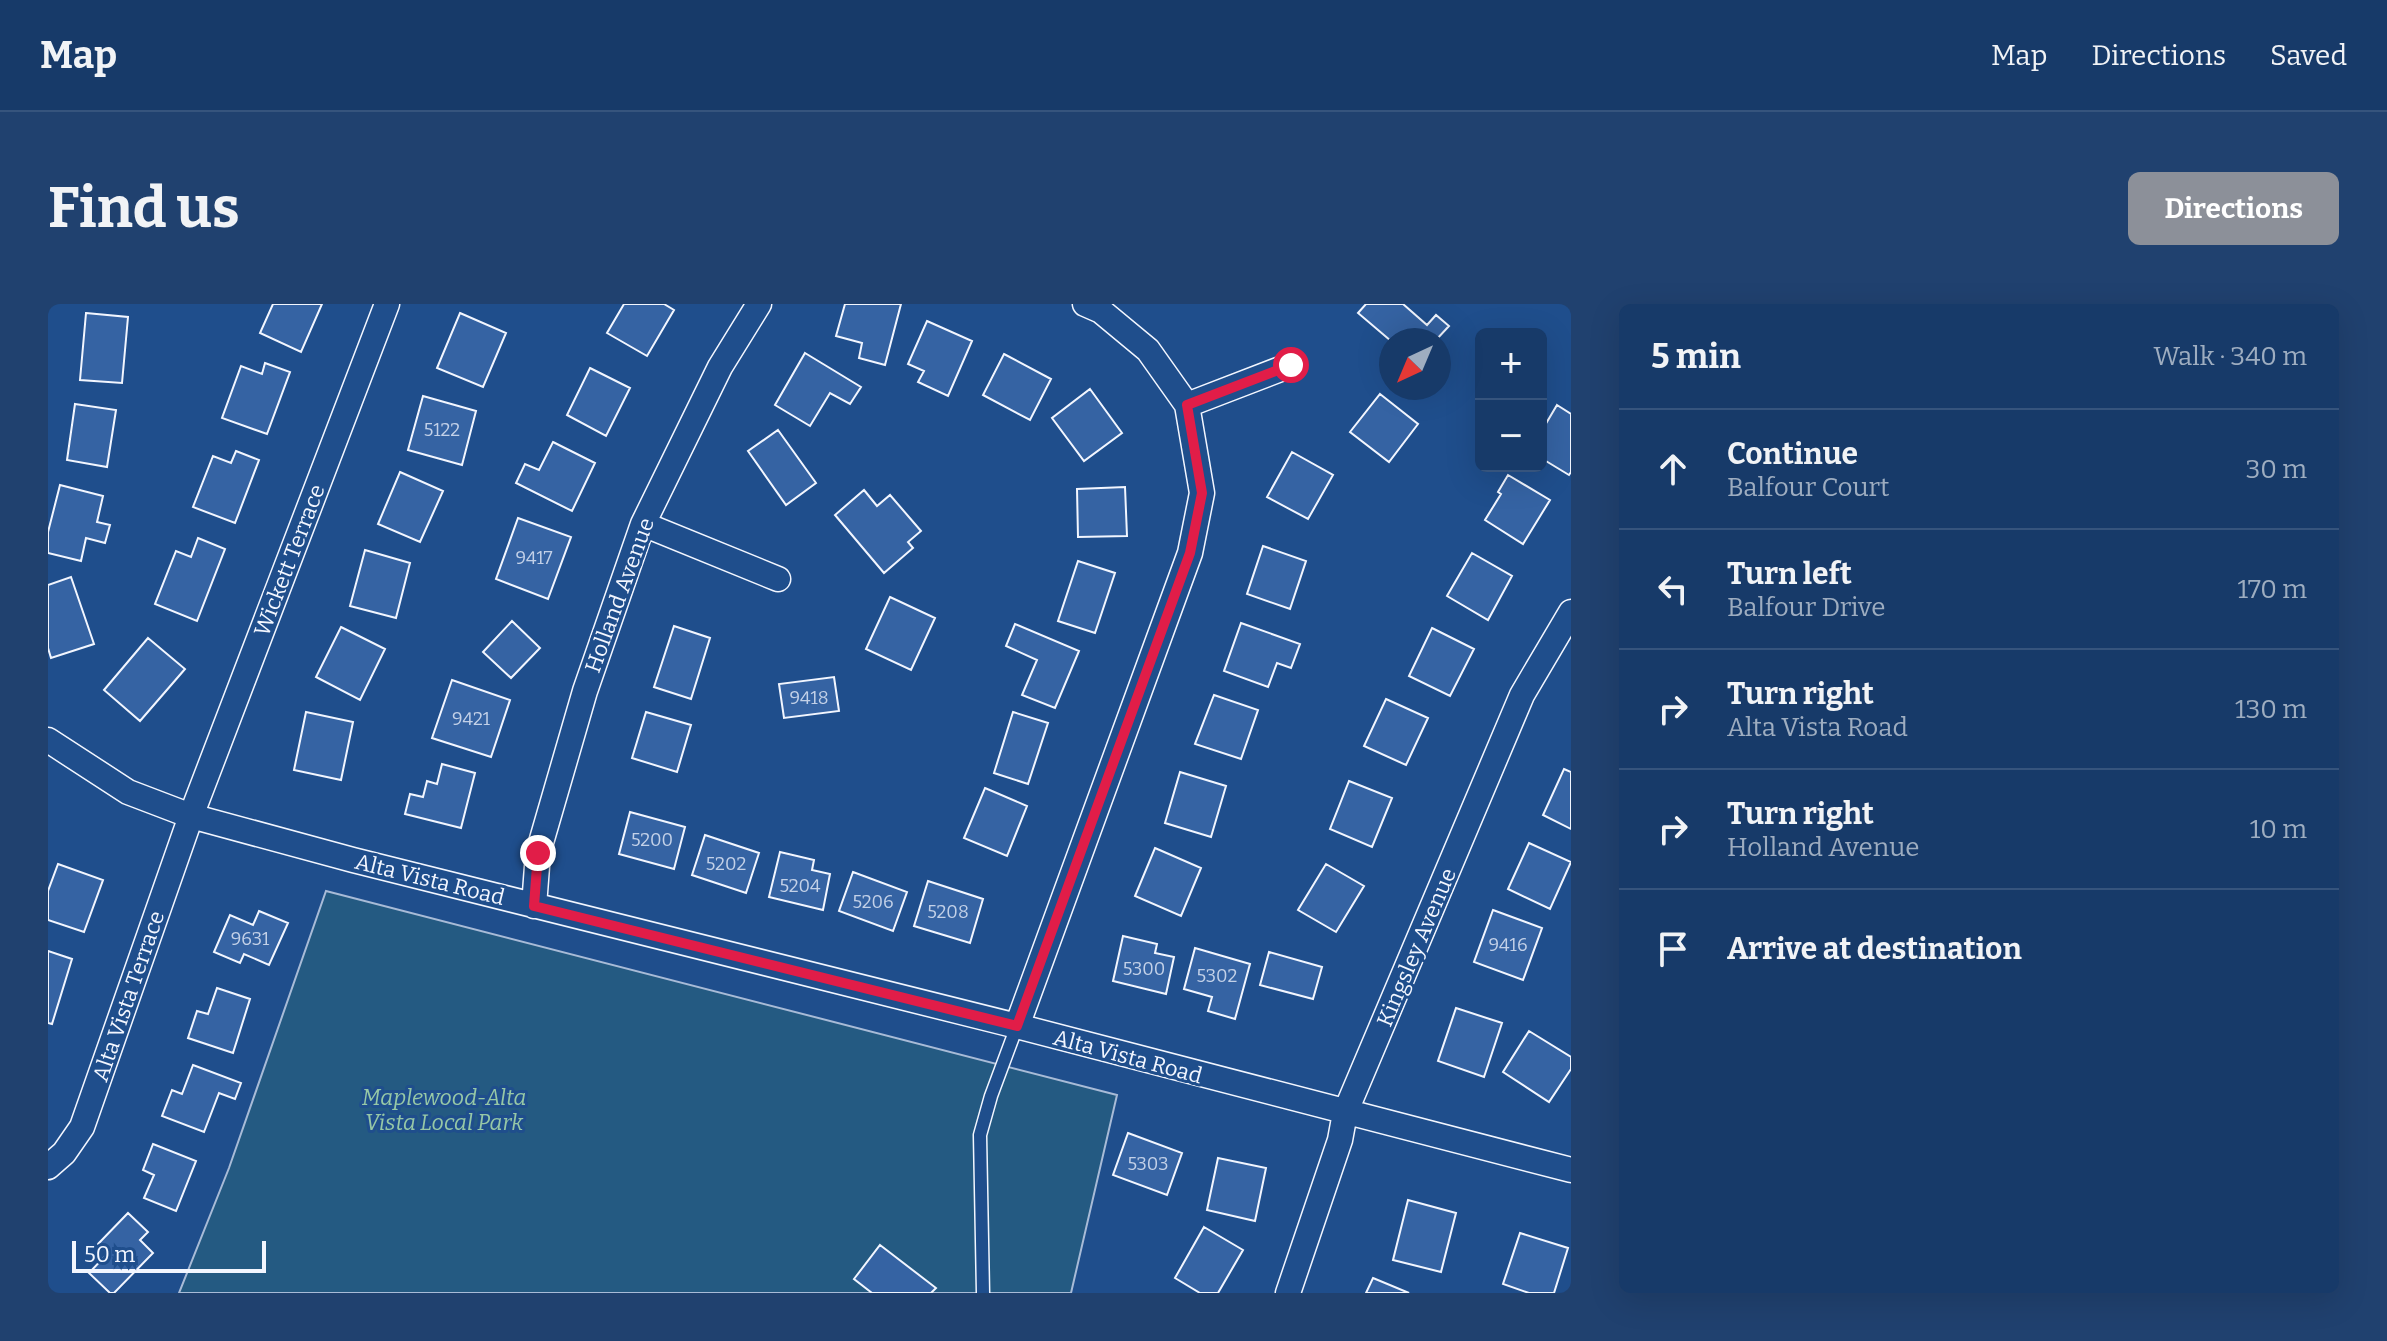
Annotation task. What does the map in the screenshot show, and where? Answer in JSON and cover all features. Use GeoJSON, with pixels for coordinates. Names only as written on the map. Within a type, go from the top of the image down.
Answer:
{"type":"FeatureCollection","features":[{"type":"Feature","properties":{"kind":"street","name":"Wickett Terrace"},"geometry":{"type":"LineString","coordinates":[[191,816],[387,304]]}},
{"type":"Feature","properties":{"kind":"street","name":"Holland Avenue"},"geometry":{"type":"LineString","coordinates":[[534,906],[538,853],[563,765],[585,691],[643,524],[720,367],[759,304]]}},
{"type":"Feature","properties":{"kind":"street"},"geometry":{"type":"LineString","coordinates":[[1017,1026],[1190,553],[1202,493],[1187,405],[1148,350],[1101,311],[1085,304]]}},
{"type":"Feature","properties":{"kind":"street"},"geometry":{"type":"LineString","coordinates":[[1187,405],[1291,365]]}},
{"type":"Feature","properties":{"kind":"street"},"geometry":{"type":"LineString","coordinates":[[643,524],[778,579]]}},
{"type":"Feature","properties":{"kind":"street","name":"Kingsley Avenue"},"geometry":{"type":"LineString","coordinates":[[1288,1293],[1340,1140],[1345,1113],[1522,695],[1571,612]]}},
{"type":"Feature","properties":{"kind":"street","name":"Alta Vista Road"},"geometry":{"type":"LineString","coordinates":[[48,740],[128,792],[191,816],[1571,1170]]}},
{"type":"Feature","properties":{"kind":"street","name":"Alta Vista Terrace"},"geometry":{"type":"LineString","coordinates":[[48,1167],[64,1153],[82,1127],[191,816]]}},
{"type":"Feature","properties":{"kind":"lane"},"geometry":{"type":"LineString","coordinates":[[983,1293],[980,1135],[1017,1026]]}},
{"type":"Feature","properties":{"kind":"green space","name":"Maplewood-Alta Vista Local Park"},"geometry":{"type":"Polygon","coordinates":[[[326,891],[1117,1095],[1071,1293],[179,1293],[229,1168],[326,891]]]}},
{"type":"Feature","properties":{"kind":"building"},"geometry":{"type":"Polygon","coordinates":[[[273,304],[322,304],[301,352],[260,333],[273,304]]]}},
{"type":"Feature","properties":{"kind":"building"},"geometry":{"type":"Polygon","coordinates":[[[624,304],[664,304],[674,310],[647,356],[607,333],[624,304]]]}},
{"type":"Feature","properties":{"kind":"building"},"geometry":{"type":"Polygon","coordinates":[[[845,304],[901,304],[885,365],[859,358],[862,343],[836,336],[845,304]]]}},
{"type":"Feature","properties":{"kind":"building"},"geometry":{"type":"Polygon","coordinates":[[[1366,304],[1403,304],[1427,325],[1436,315],[1449,326],[1379,328],[1379,331],[1358,313],[1366,304]]]}},
{"type":"Feature","properties":{"kind":"building"},"geometry":{"type":"Polygon","coordinates":[[[86,313],[128,317],[122,383],[80,380],[86,313]]]}},
{"type":"Feature","properties":{"kind":"building"},"geometry":{"type":"Polygon","coordinates":[[[460,313],[506,333],[483,387],[437,368],[460,313]]]}},
{"type":"Feature","properties":{"kind":"building"},"geometry":{"type":"Polygon","coordinates":[[[927,321],[972,341],[948,396],[918,382],[924,371],[908,364],[927,321]]]}},
{"type":"Feature","properties":{"kind":"building"},"geometry":{"type":"Polygon","coordinates":[[[805,353],[861,387],[850,404],[830,393],[810,426],[775,405],[805,353]]]}},
{"type":"Feature","properties":{"kind":"building"},"geometry":{"type":"Polygon","coordinates":[[[1004,354],[1051,379],[1030,420],[983,395],[1004,354]]]}},
{"type":"Feature","properties":{"kind":"building"},"geometry":{"type":"Polygon","coordinates":[[[265,363],[290,372],[267,434],[222,418],[241,366],[262,374],[265,363]]]}},
{"type":"Feature","properties":{"kind":"building"},"geometry":{"type":"Polygon","coordinates":[[[590,368],[630,388],[606,436],[567,415],[590,368]]]}},
{"type":"Feature","properties":{"kind":"building"},"geometry":{"type":"Polygon","coordinates":[[[1090,389],[1122,433],[1084,461],[1052,418],[1090,389]]]}},
{"type":"Feature","properties":{"kind":"building"},"geometry":{"type":"Polygon","coordinates":[[[1379,395],[1379,400],[1388,400],[1418,424],[1389,462],[1350,432],[1379,395]]]}},
{"type":"Feature","properties":{"kind":"building"},"geometry":{"type":"Polygon","coordinates":[[[423,396],[476,411],[462,465],[408,450],[423,396]]]}},
{"type":"Feature","properties":{"kind":"building"},"geometry":{"type":"Polygon","coordinates":[[[75,404],[116,410],[107,467],[67,460],[75,404]]]}},
{"type":"Feature","properties":{"kind":"building"},"geometry":{"type":"Polygon","coordinates":[[[1557,405],[1571,414],[1569,475],[1547,462],[1547,422],[1557,405]]]}},
{"type":"Feature","properties":{"kind":"building"},"geometry":{"type":"Polygon","coordinates":[[[778,430],[816,483],[786,505],[748,451],[778,430]]]}},
{"type":"Feature","properties":{"kind":"building"},"geometry":{"type":"Polygon","coordinates":[[[553,442],[595,463],[572,511],[516,483],[525,464],[539,470],[553,442]]]}},
{"type":"Feature","properties":{"kind":"building"},"geometry":{"type":"Polygon","coordinates":[[[236,451],[259,460],[235,523],[193,507],[213,456],[231,463],[236,451]]]}},
{"type":"Feature","properties":{"kind":"building"},"geometry":{"type":"Polygon","coordinates":[[[1292,452],[1333,475],[1308,519],[1267,497],[1292,452]]]}},
{"type":"Feature","properties":{"kind":"building"},"geometry":{"type":"Polygon","coordinates":[[[400,472],[443,491],[420,542],[378,524],[400,472]]]}},
{"type":"Feature","properties":{"kind":"building"},"geometry":{"type":"Polygon","coordinates":[[[1508,475],[1550,500],[1523,544],[1485,520],[1501,494],[1498,492],[1508,475]]]}},
{"type":"Feature","properties":{"kind":"building"},"geometry":{"type":"Polygon","coordinates":[[[60,485],[103,496],[97,522],[110,525],[105,543],[86,538],[81,561],[48,553],[48,532],[60,485]]]}},
{"type":"Feature","properties":{"kind":"building"},"geometry":{"type":"Polygon","coordinates":[[[1125,487],[1127,536],[1078,537],[1077,489],[1125,487]]]}},
{"type":"Feature","properties":{"kind":"building"},"geometry":{"type":"Polygon","coordinates":[[[864,490],[877,506],[890,495],[921,531],[908,542],[913,548],[884,573],[835,515],[864,490]]]}},
{"type":"Feature","properties":{"kind":"building"},"geometry":{"type":"Polygon","coordinates":[[[518,518],[571,537],[548,599],[496,579],[518,518]]]}},
{"type":"Feature","properties":{"kind":"building"},"geometry":{"type":"Polygon","coordinates":[[[198,538],[225,549],[197,621],[155,604],[176,551],[191,557],[198,538]]]}},
{"type":"Feature","properties":{"kind":"building"},"geometry":{"type":"Polygon","coordinates":[[[1263,546],[1306,561],[1290,609],[1247,594],[1263,546]]]}},
{"type":"Feature","properties":{"kind":"building"},"geometry":{"type":"Polygon","coordinates":[[[365,550],[410,563],[396,618],[350,606],[365,550]]]}},
{"type":"Feature","properties":{"kind":"building"},"geometry":{"type":"Polygon","coordinates":[[[1472,553],[1512,576],[1488,620],[1447,596],[1472,553]]]}},
{"type":"Feature","properties":{"kind":"building"},"geometry":{"type":"Polygon","coordinates":[[[1078,561],[1115,573],[1095,633],[1058,621],[1078,561]]]}},
{"type":"Feature","properties":{"kind":"building"},"geometry":{"type":"Polygon","coordinates":[[[71,577],[94,644],[51,658],[48,648],[48,585],[71,577]]]}},
{"type":"Feature","properties":{"kind":"building"},"geometry":{"type":"Polygon","coordinates":[[[890,597],[935,618],[911,670],[866,649],[890,597]]]}},
{"type":"Feature","properties":{"kind":"building"},"geometry":{"type":"Polygon","coordinates":[[[512,621],[540,648],[511,678],[483,652],[512,621]]]}},
{"type":"Feature","properties":{"kind":"building"},"geometry":{"type":"Polygon","coordinates":[[[1241,623],[1300,644],[1291,668],[1277,663],[1268,687],[1224,671],[1241,623]]]}},
{"type":"Feature","properties":{"kind":"building"},"geometry":{"type":"Polygon","coordinates":[[[1015,624],[1079,651],[1055,708],[1022,695],[1037,660],[1006,646],[1015,624]]]}},
{"type":"Feature","properties":{"kind":"building"},"geometry":{"type":"Polygon","coordinates":[[[674,626],[710,638],[691,699],[654,687],[674,626]]]}},
{"type":"Feature","properties":{"kind":"building"},"geometry":{"type":"Polygon","coordinates":[[[341,627],[385,649],[360,700],[316,677],[341,627]]]}},
{"type":"Feature","properties":{"kind":"building"},"geometry":{"type":"Polygon","coordinates":[[[1432,628],[1474,649],[1450,696],[1409,676],[1432,628]]]}},
{"type":"Feature","properties":{"kind":"building"},"geometry":{"type":"Polygon","coordinates":[[[148,638],[185,669],[140,721],[104,690],[148,638]]]}},
{"type":"Feature","properties":{"kind":"building"},"geometry":{"type":"Polygon","coordinates":[[[834,677],[839,711],[784,718],[779,684],[834,677]]]}},
{"type":"Feature","properties":{"kind":"building"},"geometry":{"type":"Polygon","coordinates":[[[452,680],[510,700],[491,757],[432,738],[452,680]]]}},
{"type":"Feature","properties":{"kind":"building"},"geometry":{"type":"Polygon","coordinates":[[[1214,695],[1258,710],[1241,759],[1195,744],[1214,695]]]}},
{"type":"Feature","properties":{"kind":"building"},"geometry":{"type":"Polygon","coordinates":[[[1386,699],[1428,718],[1406,765],[1364,746],[1386,699]]]}},
{"type":"Feature","properties":{"kind":"building"},"geometry":{"type":"Polygon","coordinates":[[[306,712],[353,722],[341,780],[294,770],[306,712]]]}},
{"type":"Feature","properties":{"kind":"building"},"geometry":{"type":"Polygon","coordinates":[[[646,712],[691,725],[677,772],[632,758],[646,712]]]}},
{"type":"Feature","properties":{"kind":"building"},"geometry":{"type":"Polygon","coordinates":[[[1013,712],[1048,723],[1028,784],[994,773],[1013,712]]]}},
{"type":"Feature","properties":{"kind":"building"},"geometry":{"type":"Polygon","coordinates":[[[442,764],[475,773],[461,828],[405,814],[410,794],[423,797],[427,781],[437,784],[442,764]]]}},
{"type":"Feature","properties":{"kind":"building"},"geometry":{"type":"Polygon","coordinates":[[[1564,769],[1571,772],[1571,829],[1543,815],[1564,769]]]}},
{"type":"Feature","properties":{"kind":"building"},"geometry":{"type":"Polygon","coordinates":[[[1180,772],[1226,786],[1211,837],[1165,823],[1180,772]]]}},
{"type":"Feature","properties":{"kind":"building"},"geometry":{"type":"Polygon","coordinates":[[[1349,781],[1392,798],[1372,847],[1330,829],[1349,781]]]}},
{"type":"Feature","properties":{"kind":"building"},"geometry":{"type":"Polygon","coordinates":[[[985,788],[1027,806],[1007,856],[964,838],[985,788]]]}},
{"type":"Feature","properties":{"kind":"building"},"geometry":{"type":"Polygon","coordinates":[[[630,812],[685,827],[674,869],[619,854],[630,812]]]}},
{"type":"Feature","properties":{"kind":"building"},"geometry":{"type":"Polygon","coordinates":[[[705,835],[759,853],[746,893],[692,875],[705,835]]]}},
{"type":"Feature","properties":{"kind":"building"},"geometry":{"type":"Polygon","coordinates":[[[1529,843],[1571,862],[1550,909],[1508,889],[1529,843]]]}},
{"type":"Feature","properties":{"kind":"building"},"geometry":{"type":"Polygon","coordinates":[[[1155,848],[1201,868],[1181,916],[1135,896],[1155,848]]]}},
{"type":"Feature","properties":{"kind":"building"},"geometry":{"type":"Polygon","coordinates":[[[780,852],[814,860],[812,870],[830,874],[823,910],[769,897],[780,852]]]}},
{"type":"Feature","properties":{"kind":"building"},"geometry":{"type":"Polygon","coordinates":[[[58,864],[103,880],[84,932],[48,920],[48,891],[58,864]]]}},
{"type":"Feature","properties":{"kind":"building"},"geometry":{"type":"Polygon","coordinates":[[[1326,864],[1364,886],[1336,932],[1298,910],[1326,864]]]}},
{"type":"Feature","properties":{"kind":"building"},"geometry":{"type":"Polygon","coordinates":[[[853,872],[907,892],[893,931],[839,911],[853,872]]]}},
{"type":"Feature","properties":{"kind":"building"},"geometry":{"type":"Polygon","coordinates":[[[928,881],[983,899],[970,943],[914,926],[928,881]]]}},
{"type":"Feature","properties":{"kind":"building"},"geometry":{"type":"Polygon","coordinates":[[[1493,910],[1542,928],[1523,980],[1474,962],[1493,910]]]}},
{"type":"Feature","properties":{"kind":"building"},"geometry":{"type":"Polygon","coordinates":[[[259,911],[288,923],[269,965],[244,954],[240,963],[214,952],[230,915],[253,925],[259,911]]]}},
{"type":"Feature","properties":{"kind":"building"},"geometry":{"type":"Polygon","coordinates":[[[1123,936],[1157,944],[1155,953],[1174,957],[1166,994],[1113,981],[1123,936]]]}},
{"type":"Feature","properties":{"kind":"building"},"geometry":{"type":"Polygon","coordinates":[[[1195,948],[1250,964],[1235,1019],[1208,1011],[1212,997],[1184,989],[1195,948]]]}},
{"type":"Feature","properties":{"kind":"building"},"geometry":{"type":"Polygon","coordinates":[[[48,951],[72,959],[52,1024],[48,1023],[48,951]]]}},
{"type":"Feature","properties":{"kind":"building"},"geometry":{"type":"Polygon","coordinates":[[[1269,952],[1322,967],[1313,999],[1260,985],[1269,952]]]}},
{"type":"Feature","properties":{"kind":"building"},"geometry":{"type":"Polygon","coordinates":[[[217,988],[250,999],[233,1053],[188,1038],[197,1011],[208,1014],[217,988]]]}},
{"type":"Feature","properties":{"kind":"building"},"geometry":{"type":"Polygon","coordinates":[[[1456,1008],[1502,1023],[1484,1077],[1438,1061],[1456,1008]]]}},
{"type":"Feature","properties":{"kind":"building"},"geometry":{"type":"Polygon","coordinates":[[[1529,1031],[1571,1057],[1571,1069],[1549,1102],[1503,1072],[1529,1031]]]}},
{"type":"Feature","properties":{"kind":"building"},"geometry":{"type":"Polygon","coordinates":[[[193,1065],[241,1083],[235,1099],[219,1093],[204,1132],[162,1116],[172,1090],[182,1094],[193,1065]]]}},
{"type":"Feature","properties":{"kind":"building"},"geometry":{"type":"Polygon","coordinates":[[[1128,1133],[1182,1153],[1167,1195],[1113,1175],[1128,1133]]]}},
{"type":"Feature","properties":{"kind":"building"},"geometry":{"type":"Polygon","coordinates":[[[153,1144],[196,1161],[176,1211],[144,1198],[154,1175],[143,1170],[153,1144]]]}},
{"type":"Feature","properties":{"kind":"building"},"geometry":{"type":"Polygon","coordinates":[[[1218,1158],[1266,1168],[1255,1221],[1207,1210],[1218,1158]]]}},
{"type":"Feature","properties":{"kind":"building"},"geometry":{"type":"Polygon","coordinates":[[[1408,1200],[1456,1213],[1441,1272],[1393,1260],[1408,1200]]]}},
{"type":"Feature","properties":{"kind":"building"},"geometry":{"type":"Polygon","coordinates":[[[128,1213],[148,1232],[140,1240],[153,1253],[114,1293],[110,1293],[89,1273],[108,1253],[98,1244],[128,1213]]]}},
{"type":"Feature","properties":{"kind":"building"},"geometry":{"type":"Polygon","coordinates":[[[1204,1227],[1243,1250],[1218,1293],[1200,1293],[1175,1278],[1204,1227]]]}},
{"type":"Feature","properties":{"kind":"building"},"geometry":{"type":"Polygon","coordinates":[[[1520,1233],[1568,1248],[1554,1293],[1529,1293],[1503,1284],[1520,1233]]]}},
{"type":"Feature","properties":{"kind":"building"},"geometry":{"type":"Polygon","coordinates":[[[880,1245],[936,1288],[931,1293],[872,1293],[854,1279],[880,1245]]]}},
{"type":"Feature","properties":{"kind":"building"},"geometry":{"type":"Polygon","coordinates":[[[1373,1278],[1409,1293],[1366,1293],[1373,1278]]]}},
{"type":"Feature","properties":{"kind":"route"},"geometry":{"type":"LineString","coordinates":[[538,853],[534,906],[1017,1026],[1190,553],[1202,493],[1187,405],[1291,365]]}}]}
